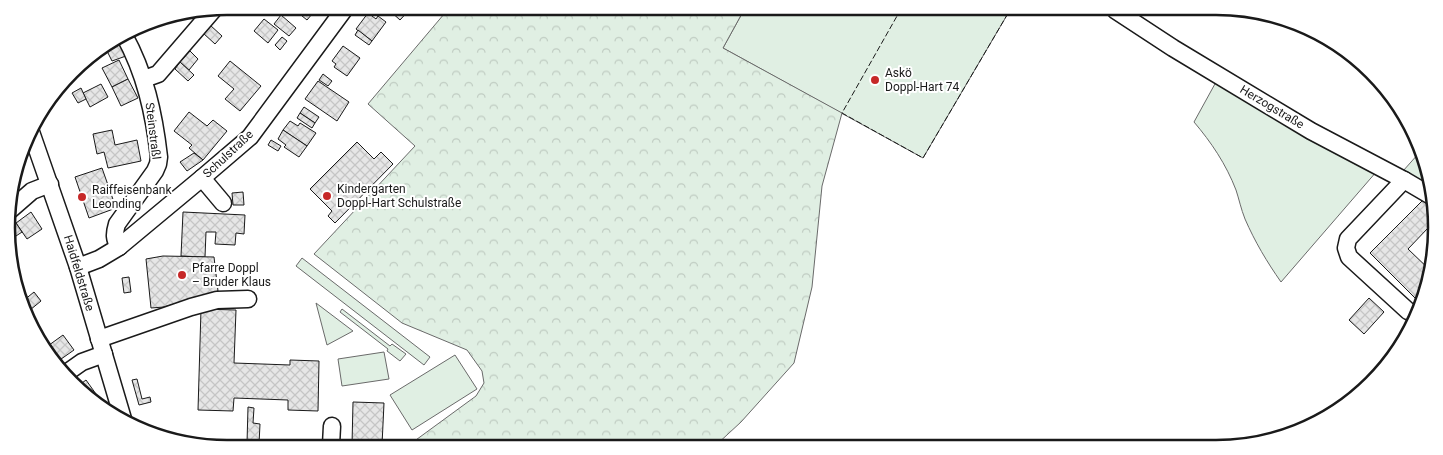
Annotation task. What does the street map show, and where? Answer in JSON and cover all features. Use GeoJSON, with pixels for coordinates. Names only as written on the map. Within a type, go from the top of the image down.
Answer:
{"type":"FeatureCollection","features":[{"type":"Feature","properties":{"kind":"street","name":"Schulstraße"},"geometry":{"type":"LineString","coordinates":[[78,267],[100,259],[119,247],[250,137],[340,15]]}},
{"type":"Feature","properties":{"kind":"street","name":"Herzogstraße"},"geometry":{"type":"LineString","coordinates":[[1123,15],[1173,48],[1311,131],[1425,193]]}},
{"type":"Feature","properties":{"kind":"street"},"geometry":{"type":"LineString","coordinates":[[144,79],[158,74],[208,16]]}},
{"type":"Feature","properties":{"kind":"street","name":"Steinstraßl"},"geometry":{"type":"LineString","coordinates":[[119,247],[114,239],[116,224],[154,171],[158,164],[159,156],[144,79],[127,40]]}},
{"type":"Feature","properties":{"kind":"street","name":"Haidfeldstraße"},"geometry":{"type":"LineString","coordinates":[[34,140],[78,267],[121,412]]}},
{"type":"Feature","properties":{"kind":"street"},"geometry":{"type":"LineString","coordinates":[[202,178],[223,203]]}},
{"type":"Feature","properties":{"kind":"street"},"geometry":{"type":"LineString","coordinates":[[1404,180],[1348,239],[1346,248],[1349,257],[1411,312]]}},
{"type":"Feature","properties":{"kind":"street"},"geometry":{"type":"LineString","coordinates":[[16,204],[32,191],[50,184]]}},
{"type":"Feature","properties":{"kind":"street"},"geometry":{"type":"LineString","coordinates":[[70,370],[102,347],[168,315],[217,300],[248,299]]}},
{"type":"Feature","properties":{"kind":"street"},"geometry":{"type":"LineString","coordinates":[[331,440],[332,426]]}},
{"type":"Feature","properties":{"kind":"green space"},"geometry":{"type":"Polygon","coordinates":[[[443,15],[741,15],[723,48],[842,113],[822,186],[812,287],[794,363],[741,422],[722,440],[416,440],[476,396],[484,383],[482,371],[467,350],[402,323],[314,254],[415,146],[368,104],[443,15]]]}},
{"type":"Feature","properties":{"kind":"green space","name":"Askö Doppl-Hart 74"},"geometry":{"type":"Polygon","coordinates":[[[741,15],[1007,15],[923,158],[723,48],[741,15]]]}},
{"type":"Feature","properties":{"kind":"green space"},"geometry":{"type":"Polygon","coordinates":[[[1216,82],[1377,171],[1281,282],[1249,227],[1232,180],[1223,162],[1194,122],[1216,82]]]}},
{"type":"Feature","properties":{"kind":"green space"},"geometry":{"type":"Polygon","coordinates":[[[1416,156],[1423,181],[1403,171],[1416,156]]]}},
{"type":"Feature","properties":{"kind":"green space"},"geometry":{"type":"Polygon","coordinates":[[[302,258],[430,357],[424,365],[296,266],[302,258]]]}},
{"type":"Feature","properties":{"kind":"green space"},"geometry":{"type":"Polygon","coordinates":[[[316,303],[353,331],[327,345],[316,303]]]}},
{"type":"Feature","properties":{"kind":"green space"},"geometry":{"type":"Polygon","coordinates":[[[342,309],[390,346],[392,344],[406,354],[400,361],[387,351],[388,349],[340,312],[342,309]]]}},
{"type":"Feature","properties":{"kind":"green space"},"geometry":{"type":"Polygon","coordinates":[[[384,352],[389,379],[342,386],[338,359],[384,352]]]}},
{"type":"Feature","properties":{"kind":"green space"},"geometry":{"type":"Polygon","coordinates":[[[455,355],[477,389],[412,430],[390,395],[455,355]]]}},
{"type":"Feature","properties":{"kind":"building"},"geometry":{"type":"Polygon","coordinates":[[[281,15],[296,28],[289,36],[274,24],[281,15]]]}},
{"type":"Feature","properties":{"kind":"building"},"geometry":{"type":"Polygon","coordinates":[[[301,15],[311,15],[307,20],[301,15]]]}},
{"type":"Feature","properties":{"kind":"building"},"geometry":{"type":"Polygon","coordinates":[[[366,15],[371,15],[376,19],[378,16],[386,22],[372,41],[356,29],[366,15]]]}},
{"type":"Feature","properties":{"kind":"building"},"geometry":{"type":"Polygon","coordinates":[[[394,15],[405,15],[400,20],[394,15]]]}},
{"type":"Feature","properties":{"kind":"building"},"geometry":{"type":"Polygon","coordinates":[[[264,19],[278,30],[268,43],[254,31],[264,19]]]}},
{"type":"Feature","properties":{"kind":"building"},"geometry":{"type":"Polygon","coordinates":[[[210,25],[222,36],[215,44],[203,33],[210,25]]]}},
{"type":"Feature","properties":{"kind":"building"},"geometry":{"type":"Polygon","coordinates":[[[358,30],[372,41],[369,45],[355,35],[358,30]]]}},
{"type":"Feature","properties":{"kind":"building"},"geometry":{"type":"Polygon","coordinates":[[[282,37],[287,41],[280,50],[275,45],[282,37]]]}},
{"type":"Feature","properties":{"kind":"building"},"geometry":{"type":"Polygon","coordinates":[[[120,44],[126,56],[112,61],[108,52],[120,44]]]}},
{"type":"Feature","properties":{"kind":"building"},"geometry":{"type":"Polygon","coordinates":[[[343,46],[360,58],[347,76],[334,67],[336,64],[332,61],[343,46]]]}},
{"type":"Feature","properties":{"kind":"building"},"geometry":{"type":"Polygon","coordinates":[[[190,51],[198,59],[189,70],[180,62],[190,51]]]}},
{"type":"Feature","properties":{"kind":"building"},"geometry":{"type":"Polygon","coordinates":[[[119,60],[128,79],[112,87],[102,68],[119,60]]]}},
{"type":"Feature","properties":{"kind":"building"},"geometry":{"type":"Polygon","coordinates":[[[230,61],[261,86],[240,111],[225,99],[234,89],[218,76],[230,61]]]}},
{"type":"Feature","properties":{"kind":"building"},"geometry":{"type":"Polygon","coordinates":[[[180,62],[194,75],[188,81],[175,69],[180,62]]]}},
{"type":"Feature","properties":{"kind":"building"},"geometry":{"type":"Polygon","coordinates":[[[323,74],[332,81],[328,86],[319,80],[323,74]]]}},
{"type":"Feature","properties":{"kind":"building"},"geometry":{"type":"Polygon","coordinates":[[[128,79],[138,98],[121,106],[112,87],[128,79]]]}},
{"type":"Feature","properties":{"kind":"building"},"geometry":{"type":"Polygon","coordinates":[[[318,81],[349,102],[337,121],[305,99],[318,81]]]}},
{"type":"Feature","properties":{"kind":"building"},"geometry":{"type":"Polygon","coordinates":[[[101,84],[108,97],[90,107],[83,93],[101,84]]]}},
{"type":"Feature","properties":{"kind":"building"},"geometry":{"type":"Polygon","coordinates":[[[81,88],[86,99],[78,103],[72,93],[81,88]]]}},
{"type":"Feature","properties":{"kind":"building"},"geometry":{"type":"Polygon","coordinates":[[[304,107],[319,117],[315,123],[300,113],[304,107]]]}},
{"type":"Feature","properties":{"kind":"building"},"geometry":{"type":"Polygon","coordinates":[[[189,112],[207,126],[213,120],[227,131],[203,160],[189,148],[192,145],[174,131],[189,112]]]}},
{"type":"Feature","properties":{"kind":"building"},"geometry":{"type":"Polygon","coordinates":[[[300,113],[315,123],[312,128],[297,118],[300,113]]]}},
{"type":"Feature","properties":{"kind":"building"},"geometry":{"type":"Polygon","coordinates":[[[290,121],[298,126],[300,123],[316,133],[307,146],[283,130],[290,121]]]}},
{"type":"Feature","properties":{"kind":"building"},"geometry":{"type":"Polygon","coordinates":[[[112,130],[115,145],[137,140],[141,161],[108,168],[104,152],[97,154],[93,134],[112,130]]]}},
{"type":"Feature","properties":{"kind":"building"},"geometry":{"type":"Polygon","coordinates":[[[283,130],[307,146],[299,157],[284,147],[286,145],[278,139],[283,130]]]}},
{"type":"Feature","properties":{"kind":"building"},"geometry":{"type":"Polygon","coordinates":[[[271,140],[281,146],[278,151],[268,145],[271,140]]]}},
{"type":"Feature","properties":{"kind":"building"},"geometry":{"type":"Polygon","coordinates":[[[357,142],[374,159],[381,152],[393,164],[335,223],[328,216],[332,211],[310,189],[357,142]]]}},
{"type":"Feature","properties":{"kind":"building"},"geometry":{"type":"Polygon","coordinates":[[[194,153],[203,160],[187,171],[180,162],[194,153]]]}},
{"type":"Feature","properties":{"kind":"building"},"geometry":{"type":"Polygon","coordinates":[[[102,168],[116,208],[89,218],[75,177],[102,168]]]}},
{"type":"Feature","properties":{"kind":"building"},"geometry":{"type":"Polygon","coordinates":[[[243,192],[244,205],[233,205],[232,193],[243,192]]]}},
{"type":"Feature","properties":{"kind":"building"},"geometry":{"type":"Polygon","coordinates":[[[1424,199],[1426,201],[1428,228],[1408,249],[1425,265],[1416,299],[1370,253],[1424,199]]]}},
{"type":"Feature","properties":{"kind":"building"},"geometry":{"type":"Polygon","coordinates":[[[31,212],[42,229],[27,239],[16,223],[31,212]]]}},
{"type":"Feature","properties":{"kind":"building"},"geometry":{"type":"Polygon","coordinates":[[[183,212],[245,215],[244,234],[236,233],[235,245],[215,244],[216,232],[206,232],[205,257],[181,256],[183,212]]]}},
{"type":"Feature","properties":{"kind":"building"},"geometry":{"type":"Polygon","coordinates":[[[15,224],[22,232],[16,236],[15,234],[15,224]]]}},
{"type":"Feature","properties":{"kind":"building","name":"Pfarre Doppl – Bruder Klaus"},"geometry":{"type":"Polygon","coordinates":[[[163,256],[214,257],[218,291],[164,307],[151,308],[146,259],[163,256]]]}},
{"type":"Feature","properties":{"kind":"building"},"geometry":{"type":"Polygon","coordinates":[[[129,277],[131,292],[124,293],[122,278],[129,277]]]}},
{"type":"Feature","properties":{"kind":"building"},"geometry":{"type":"Polygon","coordinates":[[[34,292],[41,301],[31,309],[27,298],[34,292]]]}},
{"type":"Feature","properties":{"kind":"building"},"geometry":{"type":"Polygon","coordinates":[[[1369,298],[1384,312],[1364,334],[1349,320],[1369,298]]]}},
{"type":"Feature","properties":{"kind":"building"},"geometry":{"type":"Polygon","coordinates":[[[201,309],[236,310],[234,363],[290,365],[290,360],[319,361],[318,411],[288,410],[288,400],[234,398],[233,411],[198,410],[201,309]]]}},
{"type":"Feature","properties":{"kind":"building"},"geometry":{"type":"Polygon","coordinates":[[[63,335],[74,350],[61,359],[50,344],[63,335]]]}},
{"type":"Feature","properties":{"kind":"building"},"geometry":{"type":"Polygon","coordinates":[[[137,379],[142,399],[150,397],[151,402],[139,405],[132,380],[137,379]]]}},
{"type":"Feature","properties":{"kind":"building"},"geometry":{"type":"Polygon","coordinates":[[[86,380],[96,394],[87,387],[82,383],[86,380]]]}},
{"type":"Feature","properties":{"kind":"building"},"geometry":{"type":"Polygon","coordinates":[[[353,402],[384,403],[382,440],[352,440],[353,402]]]}},
{"type":"Feature","properties":{"kind":"building"},"geometry":{"type":"Polygon","coordinates":[[[248,407],[254,408],[253,423],[260,424],[259,440],[247,440],[248,407]]]}},
{"type":"Feature","properties":{"kind":"fence"},"geometry":{"type":"LineString","coordinates":[[898,15],[842,113],[923,158],[1007,15]]}},
{"type":"Feature","properties":{"kind":"place","name":"Askö Doppl-Hart 74"},"geometry":{"type":"Point","coordinates":[875,80]}},
{"type":"Feature","properties":{"kind":"place","name":"Kindergarten Doppl-Hart Schulstraße"},"geometry":{"type":"Point","coordinates":[327,196]}},
{"type":"Feature","properties":{"kind":"place","name":"Raiffeisenbank Leonding"},"geometry":{"type":"Point","coordinates":[82,197]}},
{"type":"Feature","properties":{"kind":"place","name":"Pfarre Doppl – Bruder Klaus"},"geometry":{"type":"Point","coordinates":[182,275]}}]}
